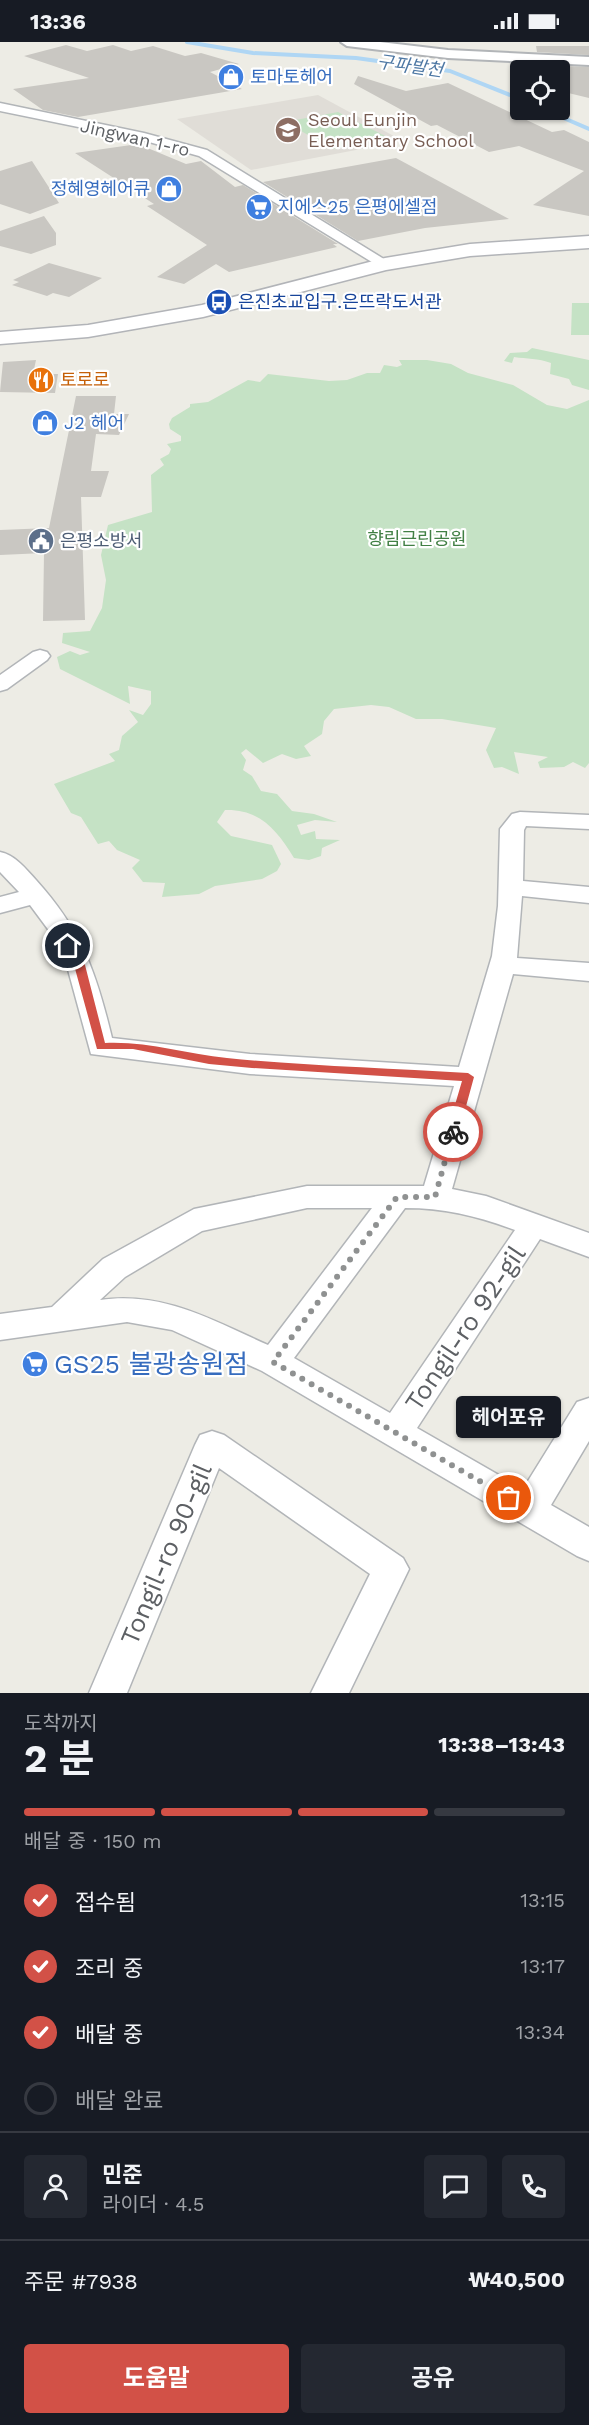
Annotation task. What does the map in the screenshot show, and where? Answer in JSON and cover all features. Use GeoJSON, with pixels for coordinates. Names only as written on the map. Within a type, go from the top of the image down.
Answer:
{"type":"FeatureCollection","features":[{"type":"Feature","properties":{"kind":"main road"},"geometry":{"type":"LineString","coordinates":[[0,338],[88,331],[203,311],[385,264],[470,250],[589,242]]}},
{"type":"Feature","properties":{"kind":"street"},"geometry":{"type":"LineString","coordinates":[[347,42],[448,54],[589,61]]}},
{"type":"Feature","properties":{"kind":"street","name":"Jingwan 1-ro"},"geometry":{"type":"LineString","coordinates":[[0,107],[51,120],[144,137],[203,153],[385,264]]}},
{"type":"Feature","properties":{"kind":"street"},"geometry":{"type":"LineString","coordinates":[[0,686],[40,656]]}},
{"type":"Feature","properties":{"kind":"street"},"geometry":{"type":"LineString","coordinates":[[435,1197],[502,965],[510,887],[512,829],[520,819],[589,822]]}},
{"type":"Feature","properties":{"kind":"street"},"geometry":{"type":"LineString","coordinates":[[0,859],[36,895],[79,965],[101,1047],[133,1046],[209,1060],[252,1064],[468,1077]]}},
{"type":"Feature","properties":{"kind":"street"},"geometry":{"type":"LineString","coordinates":[[510,887],[589,895]]}},
{"type":"Feature","properties":{"kind":"street"},"geometry":{"type":"LineString","coordinates":[[0,905],[36,895]]}},
{"type":"Feature","properties":{"kind":"street"},"geometry":{"type":"LineString","coordinates":[[502,965],[589,972]]}},
{"type":"Feature","properties":{"kind":"street"},"geometry":{"type":"LineString","coordinates":[[61,1318],[114,1268],[194,1221],[307,1197],[435,1197],[476,1204],[589,1245]]}},
{"type":"Feature","properties":{"kind":"street"},"geometry":{"type":"LineString","coordinates":[[273,1362],[397,1197]]}},
{"type":"Feature","properties":{"kind":"street","name":"Tongil-ro 92-gil"},"geometry":{"type":"LineString","coordinates":[[396,1432],[534,1225]]}},
{"type":"Feature","properties":{"kind":"street","name":"Tongil-ro 92-gil"},"geometry":{"type":"LineString","coordinates":[[0,1327],[127,1309],[177,1318],[273,1362],[589,1545]]}},
{"type":"Feature","properties":{"kind":"street"},"geometry":{"type":"LineString","coordinates":[[528,1510],[589,1412]]}},
{"type":"Feature","properties":{"kind":"street","name":"Tongil-ro 90-gil"},"geometry":{"type":"LineString","coordinates":[[108,1693],[212,1445],[391,1569],[330,1693]]}},
{"type":"Feature","properties":{"kind":"shaded area","name":"Seoul Eunjin Elementary School"},"geometry":{"type":"Polygon","coordinates":[[[318,95],[403,141],[251,170],[177,119],[318,95]]]}},
{"type":"Feature","properties":{"kind":"green space"},"geometry":{"type":"Polygon","coordinates":[[[338,112],[389,138],[333,149],[285,122],[338,112]]]}},
{"type":"Feature","properties":{"kind":"green space"},"geometry":{"type":"Polygon","coordinates":[[[572,303],[589,303],[589,335],[571,335],[572,303]]]}},
{"type":"Feature","properties":{"kind":"green space"},"geometry":{"type":"Polygon","coordinates":[[[532,348],[589,360],[589,390],[572,385],[569,379],[550,374],[551,363],[514,357],[512,363],[504,361],[510,353],[527,352],[532,348]]]}},
{"type":"Feature","properties":{"kind":"green space","name":"향림근린공원"},"geometry":{"type":"Polygon","coordinates":[[[399,360],[427,360],[451,364],[468,373],[513,385],[547,405],[567,409],[589,400],[589,763],[585,768],[573,762],[564,767],[540,768],[538,762],[548,757],[514,752],[519,774],[502,767],[494,768],[486,750],[496,728],[442,719],[416,719],[389,707],[371,705],[334,709],[324,721],[322,734],[304,746],[311,756],[296,759],[282,754],[263,763],[246,749],[241,753],[246,760],[243,770],[252,776],[261,791],[277,794],[292,811],[314,814],[337,822],[315,820],[297,825],[301,835],[315,831],[316,839],[340,840],[322,848],[321,856],[309,860],[294,858],[274,830],[258,817],[248,813],[225,810],[217,822],[231,836],[272,845],[281,864],[277,871],[262,879],[215,886],[199,894],[162,897],[165,883],[143,882],[132,868],[140,860],[117,850],[109,841],[98,844],[81,817],[71,813],[54,784],[115,761],[109,754],[119,750],[122,736],[138,722],[129,710],[143,715],[151,704],[151,691],[128,686],[130,704],[60,669],[57,657],[70,651],[80,655],[90,652],[62,643],[63,633],[90,631],[102,608],[106,580],[101,555],[108,525],[152,512],[151,475],[164,465],[160,459],[169,454],[171,449],[167,444],[181,441],[181,436],[170,429],[169,424],[172,418],[190,407],[190,404],[208,402],[248,380],[260,382],[268,374],[329,381],[347,380],[367,373],[380,373],[384,365],[397,367],[402,365],[399,360]]]}},
{"type":"Feature","properties":{"kind":"building"},"geometry":{"type":"Polygon","coordinates":[[[66,45],[87,51],[113,45],[131,51],[153,46],[185,56],[201,53],[239,64],[210,72],[242,89],[78,117],[43,110],[13,89],[89,78],[24,56],[66,45]]]}},
{"type":"Feature","properties":{"kind":"building"},"geometry":{"type":"Polygon","coordinates":[[[536,46],[589,46],[589,55],[537,52],[536,46]]]}},
{"type":"Feature","properties":{"kind":"building"},"geometry":{"type":"Polygon","coordinates":[[[570,66],[589,67],[589,98],[570,93],[570,66]]]}},
{"type":"Feature","properties":{"kind":"building"},"geometry":{"type":"Polygon","coordinates":[[[358,76],[406,91],[448,83],[510,112],[510,120],[527,120],[552,132],[564,130],[589,142],[589,216],[533,205],[584,171],[519,146],[489,152],[437,125],[431,126],[354,84],[358,76]]]}},
{"type":"Feature","properties":{"kind":"building"},"geometry":{"type":"Polygon","coordinates":[[[138,144],[186,164],[201,161],[235,187],[243,185],[338,244],[333,244],[337,247],[229,272],[216,264],[184,284],[157,277],[207,245],[147,206],[154,204],[75,153],[138,144]]]}},
{"type":"Feature","properties":{"kind":"building"},"geometry":{"type":"Polygon","coordinates":[[[396,158],[509,219],[425,228],[358,241],[263,182],[396,158]]]}},
{"type":"Feature","properties":{"kind":"building"},"geometry":{"type":"Polygon","coordinates":[[[32,161],[59,203],[30,214],[0,204],[0,171],[32,161]]]}},
{"type":"Feature","properties":{"kind":"building"},"geometry":{"type":"Polygon","coordinates":[[[44,216],[56,233],[56,245],[31,254],[0,246],[0,231],[44,216]]]}},
{"type":"Feature","properties":{"kind":"building"},"geometry":{"type":"Polygon","coordinates":[[[49,263],[102,278],[69,297],[53,293],[47,296],[12,285],[19,282],[13,280],[49,263]]]}},
{"type":"Feature","properties":{"kind":"building"},"geometry":{"type":"Polygon","coordinates":[[[36,360],[33,374],[58,374],[55,393],[0,392],[3,362],[36,360]]]}},
{"type":"Feature","properties":{"kind":"building"},"geometry":{"type":"Polygon","coordinates":[[[76,396],[116,396],[114,414],[129,414],[119,435],[96,434],[91,471],[109,471],[101,497],[81,497],[85,620],[43,621],[44,553],[0,555],[0,530],[49,528],[76,396]]]}},
{"type":"Feature","properties":{"kind":"waterway","name":"구파발천"},"geometry":{"type":"LineString","coordinates":[[187,42],[253,53],[356,58],[450,71],[510,95]]}},
{"type":"Feature","properties":{"kind":"waterway","name":"구파발천"},"geometry":{"type":"LineString","coordinates":[[568,120],[589,129]]}},
{"type":"Feature","properties":{"kind":"way so far"},"geometry":{"type":"LineString","coordinates":[[453,1132],[435,1197],[397,1197],[273,1362],[509,1498]]}},
{"type":"Feature","properties":{"kind":"place","name":"토마토헤어"},"geometry":{"type":"Point","coordinates":[231,77]}},
{"type":"Feature","properties":{"kind":"place","name":"Seoul Eunjin Elementary School"},"geometry":{"type":"Point","coordinates":[288,130]}},
{"type":"Feature","properties":{"kind":"place","name":"정혜영헤어큐"},"geometry":{"type":"Point","coordinates":[169,189]}},
{"type":"Feature","properties":{"kind":"place","name":"지에스25 은평에셀점"},"geometry":{"type":"Point","coordinates":[259,207]}},
{"type":"Feature","properties":{"kind":"place","name":"은진초교입구.은뜨락도서관"},"geometry":{"type":"Point","coordinates":[219,302]}},
{"type":"Feature","properties":{"kind":"place","name":"토로로"},"geometry":{"type":"Point","coordinates":[41,380]}},
{"type":"Feature","properties":{"kind":"place","name":"J2 헤어"},"geometry":{"type":"Point","coordinates":[45,423]}},
{"type":"Feature","properties":{"kind":"place","name":"은평소방서"},"geometry":{"type":"Point","coordinates":[41,541]}},
{"type":"Feature","properties":{"kind":"place","name":"GS25 불광송원점"},"geometry":{"type":"Point","coordinates":[35,1364]}},
{"type":"Feature","properties":{"kind":"place","name":"헤어포유"},"geometry":{"type":"Point","coordinates":[509,1498]}},
{"type":"Feature","properties":{"kind":"route"},"geometry":{"type":"LineString","coordinates":[[68,946],[79,965],[101,1047],[133,1046],[209,1060],[252,1064],[468,1077],[453,1132]]}}]}
